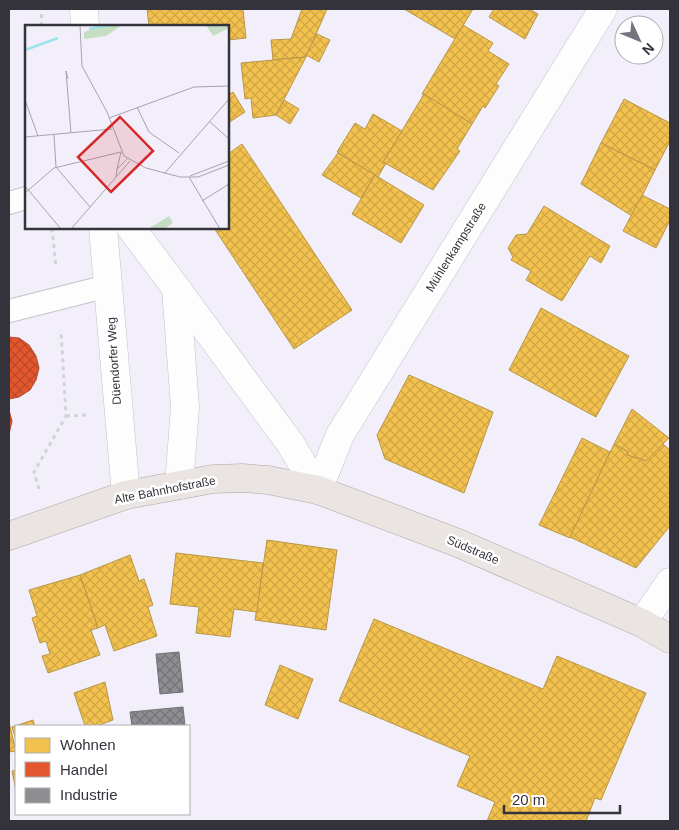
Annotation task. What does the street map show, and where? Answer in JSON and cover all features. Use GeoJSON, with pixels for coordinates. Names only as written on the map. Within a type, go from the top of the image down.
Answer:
{"type":"FeatureCollection","features":[{"type":"Feature","properties":{"kind":"main road","name":"Alte Bahnhofstraße"},"geometry":{"type":"LineString","coordinates":[[9,536],[126,495],[223,479],[268,480]]}},
{"type":"Feature","properties":{"kind":"main road","name":"Südstraße"},"geometry":{"type":"LineString","coordinates":[[268,480],[318,490],[458,543],[642,623],[670,639]]}},
{"type":"Feature","properties":{"kind":"street"},"geometry":{"type":"LineString","coordinates":[[84,9],[85,25]]}},
{"type":"Feature","properties":{"kind":"street","name":"Mühlenkampstraße"},"geometry":{"type":"LineString","coordinates":[[318,490],[340,435],[603,9]]}},
{"type":"Feature","properties":{"kind":"street","name":"Düendorfer Weg"},"geometry":{"type":"LineString","coordinates":[[104,229],[126,495]]}},
{"type":"Feature","properties":{"kind":"street"},"geometry":{"type":"LineString","coordinates":[[132,229],[274,420],[318,490]]}},
{"type":"Feature","properties":{"kind":"street"},"geometry":{"type":"LineString","coordinates":[[176,288],[185,407],[179,485]]}},
{"type":"Feature","properties":{"kind":"street"},"geometry":{"type":"LineString","coordinates":[[642,623],[670,582]]}},
{"type":"Feature","properties":{"kind":"lane"},"geometry":{"type":"LineString","coordinates":[[9,203],[25,198]]}},
{"type":"Feature","properties":{"kind":"lane"},"geometry":{"type":"LineString","coordinates":[[9,311],[108,286]]}},
{"type":"Feature","properties":{"kind":"path"},"geometry":{"type":"LineString","coordinates":[[41,25],[42,9]]}},
{"type":"Feature","properties":{"kind":"path"},"geometry":{"type":"LineString","coordinates":[[49,522],[34,472],[66,416],[59,298],[52,229]]}},
{"type":"Feature","properties":{"kind":"building: Wohnen"},"geometry":{"type":"Polygon","coordinates":[[[147,9],[243,9],[246,38],[229,40],[229,25],[149,25],[147,9]]]}},
{"type":"Feature","properties":{"kind":"building: Wohnen"},"geometry":{"type":"Polygon","coordinates":[[[302,9],[327,9],[306,57],[273,60],[271,40],[291,39],[302,9]]]}},
{"type":"Feature","properties":{"kind":"building: Wohnen"},"geometry":{"type":"Polygon","coordinates":[[[404,9],[473,9],[455,39],[404,9]]]}},
{"type":"Feature","properties":{"kind":"building: Wohnen"},"geometry":{"type":"Polygon","coordinates":[[[494,9],[529,9],[538,14],[525,39],[489,17],[494,9]]]}},
{"type":"Feature","properties":{"kind":"building: Wohnen"},"geometry":{"type":"Polygon","coordinates":[[[463,25],[493,43],[488,51],[509,64],[496,84],[499,86],[472,124],[422,94],[463,25]]]}},
{"type":"Feature","properties":{"kind":"building: Wohnen"},"geometry":{"type":"Polygon","coordinates":[[[317,34],[330,40],[319,62],[306,55],[317,34]]]}},
{"type":"Feature","properties":{"kind":"building: Wohnen"},"geometry":{"type":"Polygon","coordinates":[[[306,57],[276,115],[253,118],[251,98],[245,99],[241,63],[306,57]]]}},
{"type":"Feature","properties":{"kind":"building: Wohnen"},"geometry":{"type":"Polygon","coordinates":[[[233,92],[245,112],[229,122],[229,94],[233,92]]]}},
{"type":"Feature","properties":{"kind":"building: Wohnen"},"geometry":{"type":"Polygon","coordinates":[[[424,94],[472,124],[457,149],[460,151],[433,190],[383,162],[424,94]]]}},
{"type":"Feature","properties":{"kind":"building: Wohnen"},"geometry":{"type":"Polygon","coordinates":[[[624,99],[670,123],[670,141],[655,170],[601,143],[624,99]]]}},
{"type":"Feature","properties":{"kind":"building: Wohnen"},"geometry":{"type":"Polygon","coordinates":[[[284,100],[299,109],[290,124],[276,115],[284,100]]]}},
{"type":"Feature","properties":{"kind":"building: Wohnen"},"geometry":{"type":"Polygon","coordinates":[[[373,114],[402,131],[383,162],[386,163],[378,177],[337,152],[355,123],[365,129],[373,114]]]}},
{"type":"Feature","properties":{"kind":"building: Wohnen"},"geometry":{"type":"Polygon","coordinates":[[[601,143],[655,170],[632,216],[581,184],[601,143]]]}},
{"type":"Feature","properties":{"kind":"building: Wohnen"},"geometry":{"type":"Polygon","coordinates":[[[242,144],[352,310],[294,349],[215,229],[229,229],[229,153],[242,144]]]}},
{"type":"Feature","properties":{"kind":"building: Wohnen"},"geometry":{"type":"Polygon","coordinates":[[[338,153],[375,175],[361,198],[322,175],[338,153]]]}},
{"type":"Feature","properties":{"kind":"building: Wohnen"},"geometry":{"type":"Polygon","coordinates":[[[375,175],[424,205],[401,243],[352,214],[375,175]]]}},
{"type":"Feature","properties":{"kind":"building: Wohnen"},"geometry":{"type":"Polygon","coordinates":[[[642,195],[670,209],[670,220],[656,248],[623,231],[642,195]]]}},
{"type":"Feature","properties":{"kind":"building: Wohnen"},"geometry":{"type":"Polygon","coordinates":[[[544,206],[610,246],[601,263],[590,256],[562,301],[526,280],[531,271],[511,260],[513,257],[508,248],[516,235],[527,234],[544,206]]]}},
{"type":"Feature","properties":{"kind":"building: Wohnen"},"geometry":{"type":"Polygon","coordinates":[[[541,308],[629,356],[596,417],[509,370],[541,308]]]}},
{"type":"Feature","properties":{"kind":"building: Wohnen"},"geometry":{"type":"Polygon","coordinates":[[[409,375],[493,412],[464,493],[385,459],[377,435],[409,375]]]}},
{"type":"Feature","properties":{"kind":"building: Wohnen"},"geometry":{"type":"Polygon","coordinates":[[[632,409],[669,438],[646,461],[627,455],[628,452],[614,444],[632,409]]]}},
{"type":"Feature","properties":{"kind":"building: Wohnen"},"geometry":{"type":"Polygon","coordinates":[[[582,438],[610,452],[570,538],[539,525],[582,438]]]}},
{"type":"Feature","properties":{"kind":"building: Wohnen"},"geometry":{"type":"Polygon","coordinates":[[[614,444],[628,452],[627,455],[646,461],[663,444],[670,450],[670,526],[636,568],[570,537],[614,444]]]}},
{"type":"Feature","properties":{"kind":"building: Wohnen"},"geometry":{"type":"Polygon","coordinates":[[[267,540],[337,550],[326,630],[255,620],[267,540]]]}},
{"type":"Feature","properties":{"kind":"building: Wohnen"},"geometry":{"type":"Polygon","coordinates":[[[176,553],[263,563],[257,612],[234,609],[230,637],[196,633],[199,607],[170,604],[176,553]]]}},
{"type":"Feature","properties":{"kind":"building: Wohnen"},"geometry":{"type":"Polygon","coordinates":[[[130,555],[139,581],[144,579],[153,605],[148,607],[157,636],[114,651],[105,625],[98,628],[80,575],[130,555]]]}},
{"type":"Feature","properties":{"kind":"building: Wohnen"},"geometry":{"type":"Polygon","coordinates":[[[80,575],[98,628],[91,630],[100,655],[48,673],[42,656],[50,654],[46,641],[40,643],[32,618],[37,616],[29,590],[80,575]]]}},
{"type":"Feature","properties":{"kind":"building: Wohnen"},"geometry":{"type":"Polygon","coordinates":[[[374,619],[543,689],[557,656],[646,693],[601,800],[595,798],[586,821],[487,821],[495,802],[457,786],[470,756],[339,701],[374,619]]]}},
{"type":"Feature","properties":{"kind":"building: Wohnen"},"geometry":{"type":"Polygon","coordinates":[[[280,665],[313,679],[298,719],[265,705],[280,665]]]}},
{"type":"Feature","properties":{"kind":"building: Wohnen"},"geometry":{"type":"Polygon","coordinates":[[[105,682],[113,720],[100,725],[85,725],[74,693],[105,682]]]}},
{"type":"Feature","properties":{"kind":"building: Wohnen"},"geometry":{"type":"Polygon","coordinates":[[[33,720],[35,725],[18,725],[33,720]]]}},
{"type":"Feature","properties":{"kind":"building: Wohnen"},"geometry":{"type":"Polygon","coordinates":[[[9,722],[15,751],[9,752],[9,722]]]}},
{"type":"Feature","properties":{"kind":"building: Wohnen"},"geometry":{"type":"Polygon","coordinates":[[[15,726],[15,737],[12,727],[15,726]]]}},
{"type":"Feature","properties":{"kind":"building: Wohnen"},"geometry":{"type":"Polygon","coordinates":[[[15,770],[15,786],[12,771],[15,770]]]}},
{"type":"Feature","properties":{"kind":"building: Handel"},"geometry":{"type":"Polygon","coordinates":[[[9,337],[19,338],[29,345],[36,356],[39,368],[36,380],[30,390],[19,397],[9,399],[9,337]]]}},
{"type":"Feature","properties":{"kind":"building: Handel"},"geometry":{"type":"Polygon","coordinates":[[[9,410],[12,421],[9,434],[9,410]]]}},
{"type":"Feature","properties":{"kind":"building: Industrie"},"geometry":{"type":"Polygon","coordinates":[[[179,652],[183,692],[160,694],[156,654],[179,652]]]}},
{"type":"Feature","properties":{"kind":"building: Industrie"},"geometry":{"type":"Polygon","coordinates":[[[183,707],[185,725],[132,725],[130,712],[183,707]]]}}]}
